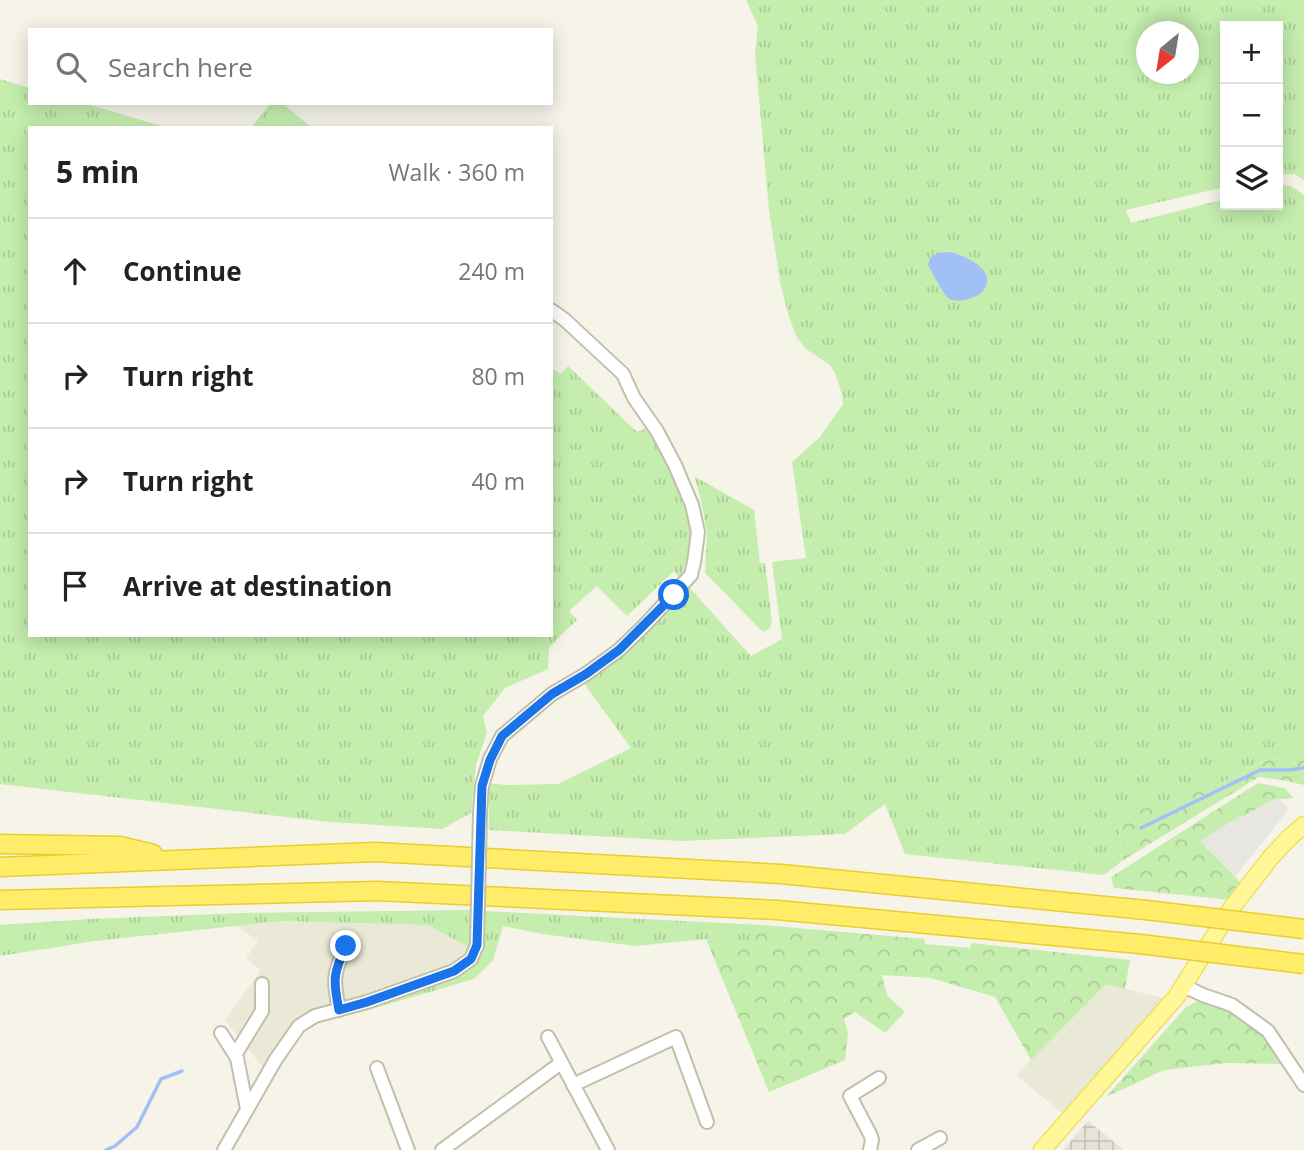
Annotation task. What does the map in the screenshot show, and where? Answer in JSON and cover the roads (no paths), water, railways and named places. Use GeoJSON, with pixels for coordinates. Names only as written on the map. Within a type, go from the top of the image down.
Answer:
{"type":"FeatureCollection","features":[{"type":"Feature","properties":{"kind":"highway"},"geometry":{"type":"LineString","coordinates":[[0,844],[120,846],[176,859]]}},
{"type":"Feature","properties":{"kind":"highway"},"geometry":{"type":"LineString","coordinates":[[0,867],[402,853],[781,874],[1146,910],[1304,929]]}},
{"type":"Feature","properties":{"kind":"highway"},"geometry":{"type":"LineString","coordinates":[[0,900],[377,891],[777,910],[1140,944],[1304,964]]}},
{"type":"Feature","properties":{"kind":"highway"},"geometry":{"type":"LineString","coordinates":[[0,907],[48,898]]}},
{"type":"Feature","properties":{"kind":"main road"},"geometry":{"type":"LineString","coordinates":[[1042,1150],[1163,1013],[1184,986],[1241,895],[1280,847],[1304,825]]}},
{"type":"Feature","properties":{"kind":"street"},"geometry":{"type":"LineString","coordinates":[[224,1150],[276,1059],[299,1026],[315,1016],[378,998],[454,971],[471,959],[477,945],[482,786],[490,760],[502,736],[552,694],[619,650],[645,626],[691,575],[698,532],[692,505],[657,430],[634,398],[623,374],[553,311]]}},
{"type":"Feature","properties":{"kind":"street"},"geometry":{"type":"LineString","coordinates":[[339,1010],[334,982],[346,946]]}},
{"type":"Feature","properties":{"kind":"street"},"geometry":{"type":"LineString","coordinates":[[235,1055],[262,1012],[262,984]]}},
{"type":"Feature","properties":{"kind":"street"},"geometry":{"type":"LineString","coordinates":[[1184,986],[1232,1005],[1268,1031],[1304,1085]]}},
{"type":"Feature","properties":{"kind":"street"},"geometry":{"type":"LineString","coordinates":[[221,1033],[235,1055],[247,1109]]}},
{"type":"Feature","properties":{"kind":"street"},"geometry":{"type":"LineString","coordinates":[[548,1037],[608,1150]]}},
{"type":"Feature","properties":{"kind":"street"},"geometry":{"type":"LineString","coordinates":[[573,1085],[676,1037],[707,1122]]}},
{"type":"Feature","properties":{"kind":"street"},"geometry":{"type":"LineString","coordinates":[[442,1150],[561,1063]]}},
{"type":"Feature","properties":{"kind":"street"},"geometry":{"type":"LineString","coordinates":[[377,1068],[408,1150]]}},
{"type":"Feature","properties":{"kind":"street"},"geometry":{"type":"LineString","coordinates":[[870,1150],[870,1134],[850,1096],[879,1077]]}},
{"type":"Feature","properties":{"kind":"street"},"geometry":{"type":"LineString","coordinates":[[918,1150],[940,1138]]}},
{"type":"Feature","properties":{"kind":"water"},"geometry":{"type":"Polygon","coordinates":[[[951,252],[984,270],[987,283],[980,294],[961,300],[948,298],[928,265],[930,258],[938,253],[951,252]]]}},
{"type":"Feature","properties":{"kind":"waterway"},"geometry":{"type":"LineString","coordinates":[[1141,828],[1260,770],[1304,768]]}},
{"type":"Feature","properties":{"kind":"waterway"},"geometry":{"type":"LineString","coordinates":[[106,1150],[115,1146],[137,1127],[161,1079],[182,1071]]}}]}
